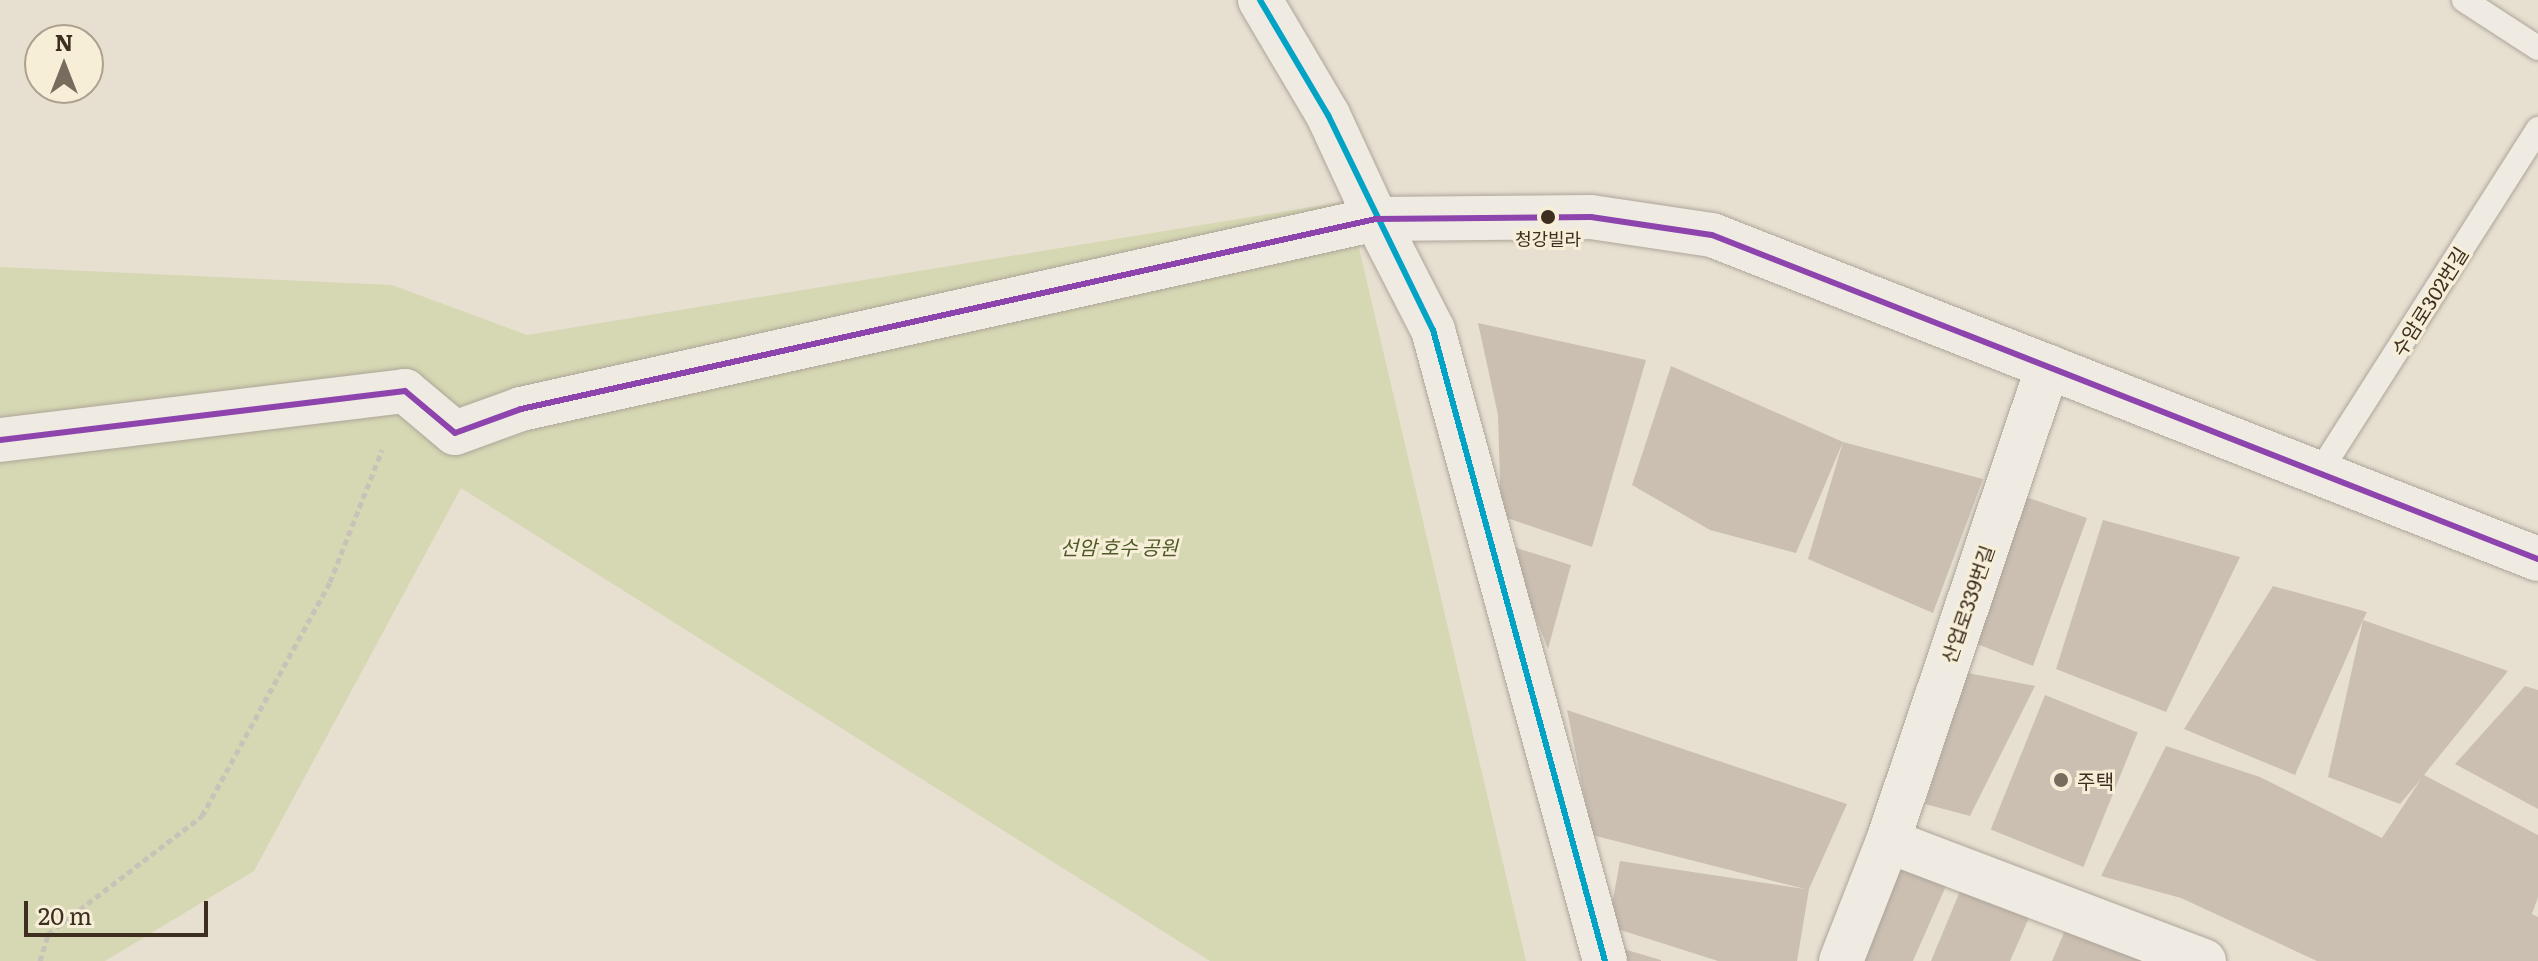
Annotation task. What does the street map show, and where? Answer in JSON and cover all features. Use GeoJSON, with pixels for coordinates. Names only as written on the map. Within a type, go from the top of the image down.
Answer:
{"type":"FeatureCollection","features":[{"type":"Feature","properties":{"kind":"street"},"geometry":{"type":"LineString","coordinates":[[1260,0],[1328,115],[1376,219],[1433,330],[1605,961]]}},
{"type":"Feature","properties":{"kind":"street"},"geometry":{"type":"LineString","coordinates":[[0,440],[405,391],[455,433],[521,409],[1376,219],[1591,217],[1712,235],[2538,559]]}},
{"type":"Feature","properties":{"kind":"street","name":"산업로339번길"},"geometry":{"type":"LineString","coordinates":[[1841,961],[1888,841],[2048,366]]}},
{"type":"Feature","properties":{"kind":"street"},"geometry":{"type":"LineString","coordinates":[[1888,841],[2204,961]]}},
{"type":"Feature","properties":{"kind":"lane"},"geometry":{"type":"LineString","coordinates":[[2464,0],[2538,48]]}},
{"type":"Feature","properties":{"kind":"lane","name":"수암로302번길"},"geometry":{"type":"LineString","coordinates":[[2319,473],[2538,129]]}},
{"type":"Feature","properties":{"kind":"path"},"geometry":{"type":"LineString","coordinates":[[40,961],[48,934],[202,816],[330,582],[405,391]]}},
{"type":"Feature","properties":{"kind":"green space","name":"선암 호수 공원"},"geometry":{"type":"Polygon","coordinates":[[[1348,201],[1526,961],[1210,961],[461,488],[254,871],[105,961],[0,961],[0,267],[392,285],[527,335],[1348,201]]]}},
{"type":"Feature","properties":{"kind":"building"},"geometry":{"type":"Polygon","coordinates":[[[1478,323],[1646,360],[1592,547],[1501,516],[1498,415],[1478,323]]]}},
{"type":"Feature","properties":{"kind":"building"},"geometry":{"type":"Polygon","coordinates":[[[1671,366],[1843,442],[1796,553],[1710,530],[1632,485],[1671,366]]]}},
{"type":"Feature","properties":{"kind":"building"},"geometry":{"type":"Polygon","coordinates":[[[1843,442],[1983,479],[1933,613],[1808,559],[1843,442]]]}},
{"type":"Feature","properties":{"kind":"building"},"geometry":{"type":"Polygon","coordinates":[[[2023,496],[2087,518],[2033,666],[1957,636],[2023,496]]]}},
{"type":"Feature","properties":{"kind":"building"},"geometry":{"type":"Polygon","coordinates":[[[2103,520],[2240,557],[2166,712],[2056,669],[2103,520]]]}},
{"type":"Feature","properties":{"kind":"building"},"geometry":{"type":"Polygon","coordinates":[[[1507,545],[1571,565],[1548,649],[1507,545]]]}},
{"type":"Feature","properties":{"kind":"building"},"geometry":{"type":"Polygon","coordinates":[[[2273,586],[2367,612],[2295,775],[2184,729],[2273,586]]]}},
{"type":"Feature","properties":{"kind":"building"},"geometry":{"type":"Polygon","coordinates":[[[2363,620],[2508,671],[2424,775],[2538,835],[2538,897],[2532,914],[2538,917],[2538,961],[2317,961],[2181,898],[2101,876],[2166,746],[2260,777],[2382,838],[2421,779],[2400,804],[2328,777],[2363,620]]]}},
{"type":"Feature","properties":{"kind":"building"},"geometry":{"type":"Polygon","coordinates":[[[1968,673],[2035,686],[1970,816],[1925,804],[1968,673]]]}},
{"type":"Feature","properties":{"kind":"building"},"geometry":{"type":"Polygon","coordinates":[[[2525,686],[2538,690],[2538,809],[2455,764],[2525,686]]]}},
{"type":"Feature","properties":{"kind":"building","name":"주택"},"geometry":{"type":"Polygon","coordinates":[[[2045,695],[2138,732],[2083,867],[1991,829],[2045,695]]]}},
{"type":"Feature","properties":{"kind":"building"},"geometry":{"type":"Polygon","coordinates":[[[1567,710],[1847,804],[1809,889],[1797,961],[1718,961],[1608,926],[1620,861],[1805,889],[1592,835],[1567,710]]]}},
{"type":"Feature","properties":{"kind":"building"},"geometry":{"type":"Polygon","coordinates":[[[1897,860],[1949,879],[1913,961],[1852,961],[1897,860]]]}},
{"type":"Feature","properties":{"kind":"building"},"geometry":{"type":"Polygon","coordinates":[[[1963,884],[2032,911],[2010,961],[1931,961],[1963,884]]]}},
{"type":"Feature","properties":{"kind":"building"},"geometry":{"type":"Polygon","coordinates":[[[2066,928],[2152,961],[2052,961],[2066,928]]]}},
{"type":"Feature","properties":{"kind":"building"},"geometry":{"type":"Polygon","coordinates":[[[1620,948],[1661,960],[1661,961],[1625,961],[1620,948]]]}},
{"type":"Feature","properties":{"kind":"transit line"},"geometry":{"type":"LineString","coordinates":[[1260,0],[1328,115],[1433,330],[1605,961]]}},
{"type":"Feature","properties":{"kind":"transit line"},"geometry":{"type":"LineString","coordinates":[[0,440],[405,391],[455,433],[521,409],[1376,219],[1591,217],[1712,235],[2538,559]]}},
{"type":"Feature","properties":{"kind":"place","name":"청강빌라"},"geometry":{"type":"Point","coordinates":[1548,217]}},
{"type":"Feature","properties":{"kind":"place","name":"주택"},"geometry":{"type":"Point","coordinates":[2061,780]}}]}
